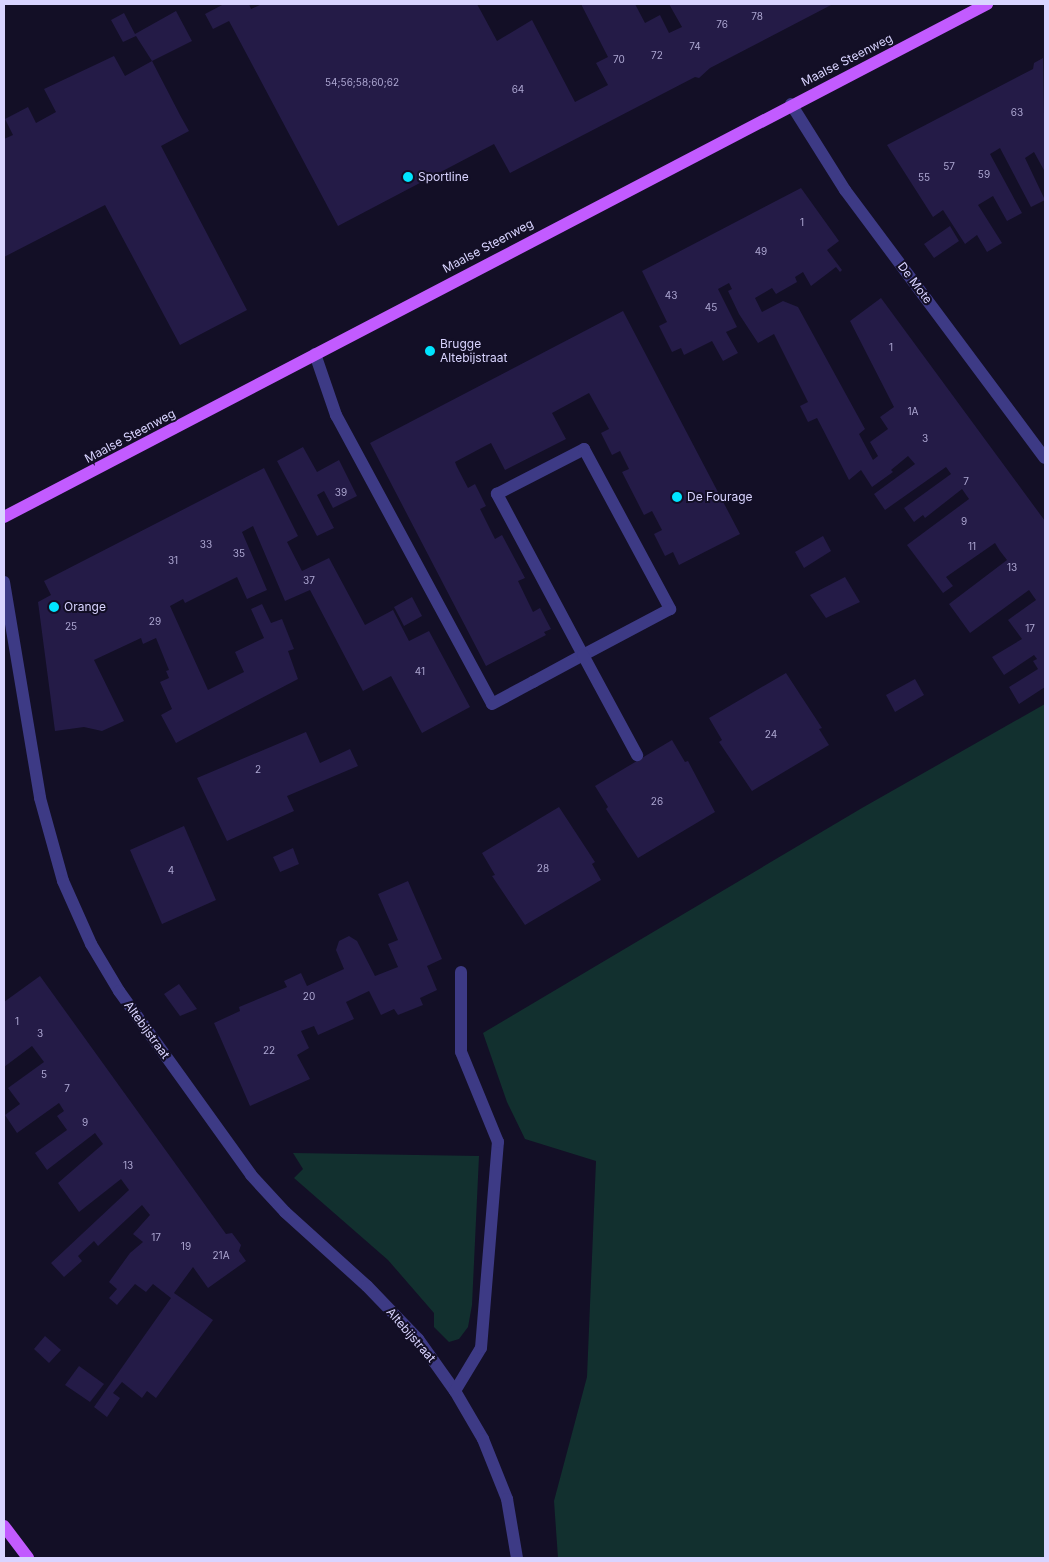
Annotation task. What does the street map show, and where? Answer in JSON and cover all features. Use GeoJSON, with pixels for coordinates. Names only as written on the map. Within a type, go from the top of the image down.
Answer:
{"type":"FeatureCollection","features":[{"type":"Feature","properties":{"kind":"main road","name":"Maalse Steenweg"},"geometry":{"type":"LineString","coordinates":[[4,517],[791,104],[987,4]]}},
{"type":"Feature","properties":{"kind":"main road"},"geometry":{"type":"LineString","coordinates":[[4,1526],[28,1558]]}},
{"type":"Feature","properties":{"kind":"street","name":"De Mote"},"geometry":{"type":"LineString","coordinates":[[791,104],[845,190],[1045,458]]}},
{"type":"Feature","properties":{"kind":"street"},"geometry":{"type":"LineString","coordinates":[[314,354],[336,414],[492,704],[582,655],[670,609],[584,449],[497,494],[582,655],[637,755]]}},
{"type":"Feature","properties":{"kind":"street","name":"Altebijstraat"},"geometry":{"type":"LineString","coordinates":[[4,582],[40,798],[63,881],[91,944],[119,991],[251,1174],[285,1212],[367,1286],[418,1339],[455,1391],[483,1439],[507,1500],[517,1558]]}},
{"type":"Feature","properties":{"kind":"street"},"geometry":{"type":"LineString","coordinates":[[455,1391],[481,1348],[498,1142],[461,1052],[462,972]]}},
{"type":"Feature","properties":{"kind":"green space"},"geometry":{"type":"Polygon","coordinates":[[[1045,704],[1045,1558],[558,1558],[554,1501],[587,1377],[596,1161],[525,1139],[507,1102],[483,1033],[862,808],[1045,704]]]}},
{"type":"Feature","properties":{"kind":"green space"},"geometry":{"type":"Polygon","coordinates":[[[293,1153],[479,1156],[472,1305],[468,1327],[459,1339],[449,1342],[434,1327],[434,1313],[388,1260],[294,1178],[303,1169],[293,1153]]]}},
{"type":"Feature","properties":{"kind":"building"},"geometry":{"type":"Polygon","coordinates":[[[224,4],[249,4],[251,9],[262,4],[477,4],[497,41],[532,20],[575,102],[608,85],[596,63],[608,57],[581,4],[635,4],[645,23],[660,15],[669,33],[682,27],[669,4],[833,4],[710,68],[699,78],[695,77],[510,173],[494,144],[338,226],[229,21],[213,29],[205,14],[224,4]]]}},
{"type":"Feature","properties":{"kind":"building"},"geometry":{"type":"Polygon","coordinates":[[[176,11],[192,41],[152,61],[136,36],[123,42],[111,20],[124,13],[135,34],[176,11]]]}},
{"type":"Feature","properties":{"kind":"building"},"geometry":{"type":"Polygon","coordinates":[[[114,56],[125,76],[152,61],[189,131],[161,146],[247,310],[180,345],[105,205],[4,257],[4,139],[13,135],[5,119],[28,107],[36,123],[56,112],[44,89],[114,56]]]}},
{"type":"Feature","properties":{"kind":"building"},"geometry":{"type":"Polygon","coordinates":[[[1043,58],[1045,172],[1034,152],[1025,158],[1045,200],[1031,207],[1000,148],[990,154],[1022,213],[1007,221],[993,196],[978,205],[1002,243],[987,252],[977,235],[965,244],[943,210],[933,217],[887,145],[1033,69],[1034,63],[1043,58]]]}},
{"type":"Feature","properties":{"kind":"building"},"geometry":{"type":"Polygon","coordinates":[[[801,188],[839,241],[827,250],[842,270],[840,272],[836,267],[811,286],[803,272],[795,277],[797,282],[776,294],[772,288],[755,298],[762,312],[783,301],[798,307],[865,429],[859,434],[873,460],[878,456],[870,442],[888,429],[880,417],[894,407],[850,321],[881,298],[1045,521],[1045,687],[1019,704],[1009,687],[1038,669],[1033,661],[1037,659],[1034,655],[1004,675],[992,657],[1022,639],[1008,620],[1036,600],[1029,590],[970,633],[949,604],[1007,560],[995,543],[946,577],[953,586],[943,593],[907,545],[969,499],[962,489],[925,518],[923,515],[914,522],[904,508],[951,474],[946,467],[885,510],[874,494],[915,464],[908,456],[891,470],[893,472],[872,487],[861,470],[849,480],[817,418],[808,422],[800,406],[808,402],[774,334],[758,343],[739,314],[728,291],[732,289],[729,283],[718,289],[737,327],[726,332],[738,353],[723,361],[712,341],[684,355],[681,348],[672,352],[659,326],[667,322],[642,271],[801,188]]]}},
{"type":"Feature","properties":{"kind":"building"},"geometry":{"type":"Polygon","coordinates":[[[950,226],[959,241],[934,258],[924,244],[950,226]]]}},
{"type":"Feature","properties":{"kind":"building","name":"De Fourage"},"geometry":{"type":"Polygon","coordinates":[[[623,311],[740,534],[679,565],[673,552],[665,556],[654,534],[662,530],[652,511],[644,515],[622,472],[629,469],[620,451],[612,455],[601,433],[609,429],[589,393],[552,413],[566,439],[505,470],[491,443],[485,446],[455,462],[468,488],[475,484],[486,506],[480,509],[495,539],[502,535],[525,578],[518,581],[533,612],[540,608],[551,629],[544,632],[546,635],[486,666],[370,443],[623,311]]]}},
{"type":"Feature","properties":{"kind":"building"},"geometry":{"type":"Polygon","coordinates":[[[303,447],[317,472],[339,460],[357,496],[333,508],[324,491],[317,495],[334,528],[317,536],[277,461],[303,447]]]}},
{"type":"Feature","properties":{"kind":"building"},"geometry":{"type":"Polygon","coordinates":[[[264,468],[298,536],[287,542],[302,571],[329,558],[365,625],[393,610],[409,641],[429,631],[470,707],[422,733],[391,676],[363,691],[310,590],[285,601],[253,526],[242,532],[267,590],[247,599],[237,577],[185,603],[183,599],[170,606],[208,690],[244,672],[235,652],[264,638],[251,609],[262,604],[271,623],[282,619],[294,649],[288,651],[298,679],[176,743],[161,715],[172,709],[160,682],[169,678],[166,671],[169,670],[156,638],[143,644],[141,638],[94,660],[124,721],[102,731],[84,727],[55,731],[38,602],[51,595],[44,581],[264,468]]]}},
{"type":"Feature","properties":{"kind":"building"},"geometry":{"type":"Polygon","coordinates":[[[823,536],[831,551],[804,568],[795,552],[823,536]]]}},
{"type":"Feature","properties":{"kind":"building"},"geometry":{"type":"Polygon","coordinates":[[[845,577],[860,602],[826,618],[810,595],[845,577]]]}},
{"type":"Feature","properties":{"kind":"building"},"geometry":{"type":"Polygon","coordinates":[[[412,597],[422,616],[404,626],[394,607],[412,597]]]}},
{"type":"Feature","properties":{"kind":"building"},"geometry":{"type":"Polygon","coordinates":[[[786,673],[822,728],[819,729],[829,745],[752,791],[719,742],[722,740],[709,718],[786,673]]]}},
{"type":"Feature","properties":{"kind":"building"},"geometry":{"type":"Polygon","coordinates":[[[915,679],[924,695],[895,712],[886,695],[915,679]]]}},
{"type":"Feature","properties":{"kind":"building"},"geometry":{"type":"Polygon","coordinates":[[[306,732],[320,763],[350,749],[358,766],[287,796],[294,811],[227,841],[197,778],[306,732]]]}},
{"type":"Feature","properties":{"kind":"building"},"geometry":{"type":"Polygon","coordinates":[[[672,740],[685,762],[688,761],[715,812],[638,858],[606,809],[608,807],[595,786],[672,740]]]}},
{"type":"Feature","properties":{"kind":"building"},"geometry":{"type":"Polygon","coordinates":[[[559,807],[595,862],[592,864],[601,880],[525,925],[492,876],[495,875],[482,853],[559,807]]]}},
{"type":"Feature","properties":{"kind":"building"},"geometry":{"type":"Polygon","coordinates":[[[184,826],[216,900],[162,924],[130,850],[184,826]]]}},
{"type":"Feature","properties":{"kind":"building"},"geometry":{"type":"Polygon","coordinates":[[[293,848],[299,864],[280,872],[273,857],[293,848]]]}},
{"type":"Feature","properties":{"kind":"building"},"geometry":{"type":"Polygon","coordinates":[[[408,881],[442,959],[427,966],[437,990],[420,998],[423,1005],[398,1015],[394,1009],[381,1015],[369,991],[346,1002],[354,1019],[318,1035],[314,1026],[301,1031],[309,1048],[297,1055],[310,1079],[250,1106],[214,1023],[240,1011],[239,1007],[287,987],[284,981],[301,973],[307,986],[344,969],[336,950],[339,941],[349,936],[357,941],[375,976],[398,967],[388,944],[398,940],[378,894],[408,881]]]}},
{"type":"Feature","properties":{"kind":"building"},"geometry":{"type":"Polygon","coordinates":[[[40,976],[226,1234],[232,1233],[241,1245],[239,1251],[246,1261],[208,1288],[193,1267],[174,1293],[213,1320],[156,1398],[147,1391],[142,1398],[122,1382],[113,1393],[120,1398],[107,1417],[94,1407],[171,1298],[153,1284],[146,1292],[135,1284],[117,1305],[109,1298],[117,1289],[109,1282],[130,1253],[143,1242],[133,1234],[150,1215],[142,1205],[98,1246],[94,1241],[78,1256],[82,1261],[64,1277],[51,1263],[129,1190],[121,1179],[79,1212],[58,1183],[103,1144],[95,1133],[47,1170],[35,1153],[67,1130],[57,1116],[64,1111],[59,1103],[17,1133],[5,1115],[20,1104],[8,1088],[44,1062],[32,1046],[4,1067],[4,1002],[40,976]]]}},
{"type":"Feature","properties":{"kind":"building"},"geometry":{"type":"Polygon","coordinates":[[[179,984],[197,1009],[180,1016],[164,994],[179,984]]]}},
{"type":"Feature","properties":{"kind":"building"},"geometry":{"type":"Polygon","coordinates":[[[45,1336],[61,1350],[49,1363],[34,1349],[45,1336]]]}},
{"type":"Feature","properties":{"kind":"building"},"geometry":{"type":"Polygon","coordinates":[[[79,1366],[104,1384],[90,1402],[65,1385],[79,1366]]]}},
{"type":"Feature","properties":{"kind":"place","name":"Sportline"},"geometry":{"type":"Point","coordinates":[408,177]}},
{"type":"Feature","properties":{"kind":"place","name":"Brugge Altebijstraat"},"geometry":{"type":"Point","coordinates":[430,351]}},
{"type":"Feature","properties":{"kind":"place","name":"De Fourage"},"geometry":{"type":"Point","coordinates":[677,497]}},
{"type":"Feature","properties":{"kind":"place","name":"Orange"},"geometry":{"type":"Point","coordinates":[54,607]}}]}
